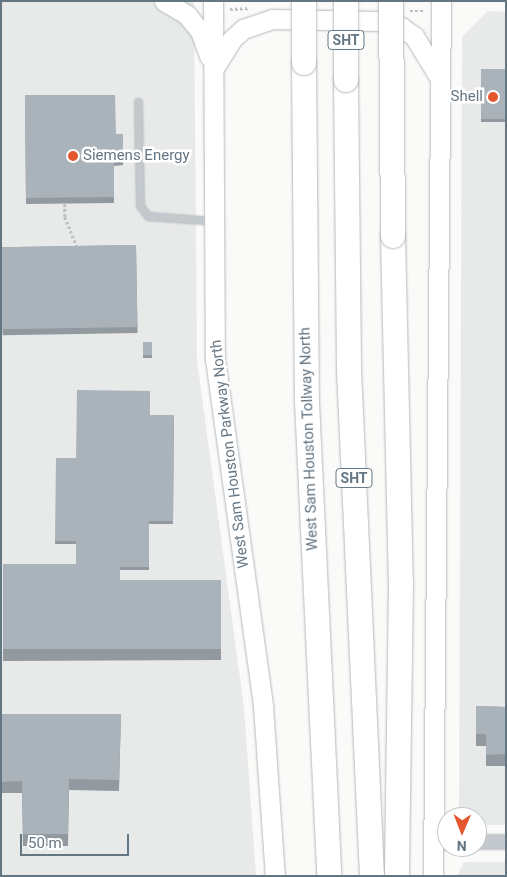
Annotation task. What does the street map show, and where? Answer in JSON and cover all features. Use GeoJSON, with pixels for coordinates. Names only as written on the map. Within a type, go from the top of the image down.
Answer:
{"type":"FeatureCollection","features":[{"type":"Feature","properties":{"kind":"highway","name":"West Sam Houston Tollway North"},"geometry":{"type":"LineString","coordinates":[[304,1],[307,394],[329,876]]}},
{"type":"Feature","properties":{"kind":"highway","name":"SHT"},"geometry":{"type":"LineString","coordinates":[[346,1],[349,370],[372,876]]}},
{"type":"Feature","properties":{"kind":"highway"},"geometry":{"type":"LineString","coordinates":[[391,1],[393,236],[401,583],[397,876]]}},
{"type":"Feature","properties":{"kind":"main road"},"geometry":{"type":"LineString","coordinates":[[164,1],[187,15],[200,31],[214,69]]}},
{"type":"Feature","properties":{"kind":"main road","name":"West Sam Houston Parkway North"},"geometry":{"type":"LineString","coordinates":[[213,1],[215,359],[263,706],[275,876]]}},
{"type":"Feature","properties":{"kind":"main road"},"geometry":{"type":"LineString","coordinates":[[440,807],[439,77],[441,1]]}},
{"type":"Feature","properties":{"kind":"main road"},"geometry":{"type":"LineString","coordinates":[[214,69],[232,39],[243,29],[272,19],[379,21],[401,27],[414,36],[439,77]]}},
{"type":"Feature","properties":{"kind":"main road"},"geometry":{"type":"LineString","coordinates":[[433,876],[437,857]]}},
{"type":"Feature","properties":{"kind":"street"},"geometry":{"type":"LineString","coordinates":[[487,842],[506,842]]}},
{"type":"Feature","properties":{"kind":"lane"},"geometry":{"type":"LineString","coordinates":[[138,102],[140,206],[148,216],[214,221]]}},
{"type":"Feature","properties":{"kind":"path"},"geometry":{"type":"LineString","coordinates":[[65,204],[65,217],[78,243],[78,252]]}},
{"type":"Feature","properties":{"kind":"shaded area"},"geometry":{"type":"Polygon","coordinates":[[[1,1],[194,1],[197,360],[244,708],[256,876],[1,876],[1,1]]]}},
{"type":"Feature","properties":{"kind":"shaded area"},"geometry":{"type":"Polygon","coordinates":[[[488,11],[506,12],[506,825],[487,825],[487,807],[459,807],[462,37],[488,11]]]}},
{"type":"Feature","properties":{"kind":"shaded area"},"geometry":{"type":"Polygon","coordinates":[[[464,862],[506,862],[506,876],[457,876],[464,862]]]}},
{"type":"Feature","properties":{"kind":"building","name":"Shell"},"geometry":{"type":"Polygon","coordinates":[[[481,69],[506,69],[506,119],[481,119],[481,69]]]}},
{"type":"Feature","properties":{"kind":"building"},"geometry":{"type":"Polygon","coordinates":[[[25,95],[115,95],[116,134],[123,134],[123,159],[114,159],[114,197],[26,198],[25,95]]]}},
{"type":"Feature","properties":{"kind":"building"},"geometry":{"type":"Polygon","coordinates":[[[136,245],[137,327],[2,329],[1,247],[136,245]]]}},
{"type":"Feature","properties":{"kind":"building"},"geometry":{"type":"Polygon","coordinates":[[[143,342],[152,342],[152,355],[143,355],[143,342]]]}},
{"type":"Feature","properties":{"kind":"building"},"geometry":{"type":"Polygon","coordinates":[[[77,390],[150,391],[150,415],[174,415],[173,521],[149,521],[149,567],[120,567],[120,564],[76,564],[76,541],[55,541],[56,458],[76,458],[77,390]]]}},
{"type":"Feature","properties":{"kind":"building"},"geometry":{"type":"Polygon","coordinates":[[[3,564],[120,564],[120,580],[221,580],[221,649],[3,649],[3,564]]]}},
{"type":"Feature","properties":{"kind":"building"},"geometry":{"type":"Polygon","coordinates":[[[476,706],[506,707],[506,754],[486,755],[486,734],[476,734],[476,706]]]}},
{"type":"Feature","properties":{"kind":"building"},"geometry":{"type":"Polygon","coordinates":[[[1,714],[121,714],[119,780],[69,779],[68,834],[23,834],[22,781],[1,782],[1,714]]]}},
{"type":"Feature","properties":{"kind":"place","name":"Shell"},"geometry":{"type":"Point","coordinates":[493,97]}},
{"type":"Feature","properties":{"kind":"place","name":"Siemens Energy"},"geometry":{"type":"Point","coordinates":[73,156]}}]}
